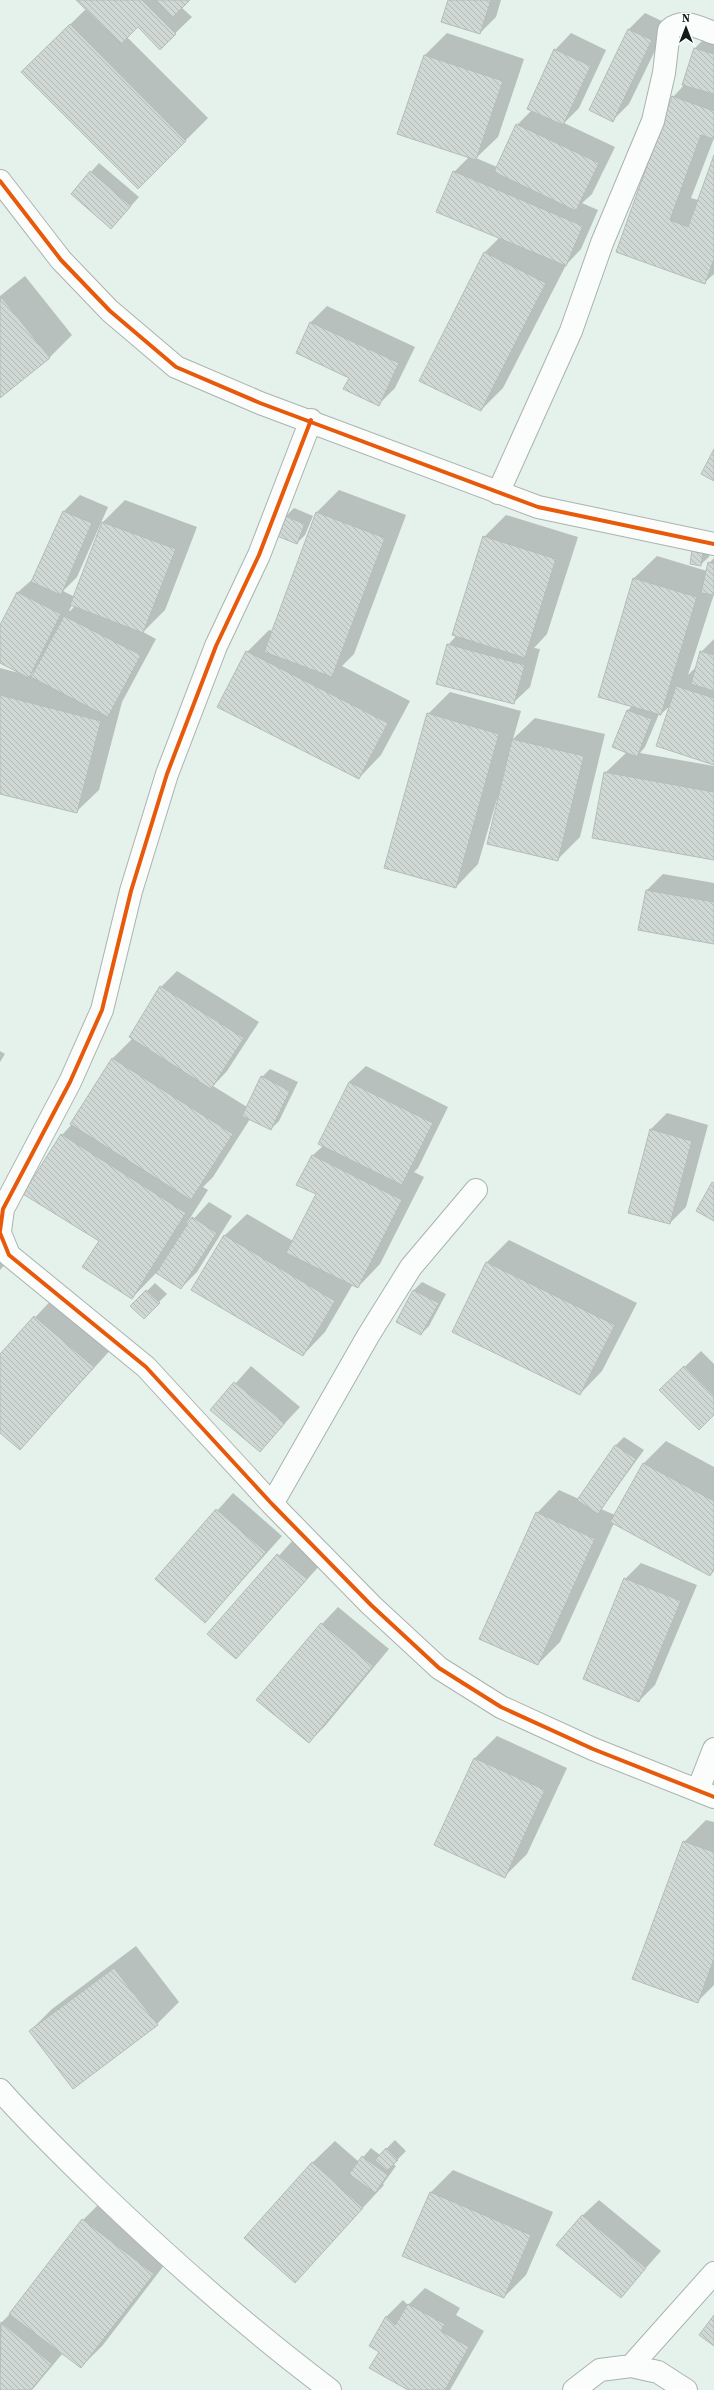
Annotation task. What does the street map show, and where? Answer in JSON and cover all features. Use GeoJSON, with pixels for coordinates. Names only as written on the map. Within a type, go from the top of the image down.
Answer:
{"type":"FeatureCollection","features":[{"type":"Feature","properties":{"kind":"street"},"geometry":{"type":"LineString","coordinates":[[498,493],[571,331],[602,243],[653,121],[664,73],[669,30],[676,24],[686,23],[714,33]]}},
{"type":"Feature","properties":{"kind":"street"},"geometry":{"type":"LineString","coordinates":[[0,181],[61,260],[110,311],[176,367],[260,403],[311,420],[402,458],[538,507],[714,544]]}},
{"type":"Feature","properties":{"kind":"street"},"geometry":{"type":"LineString","coordinates":[[311,420],[259,555],[216,646],[167,774],[131,891],[102,1010],[70,1082],[2,1209],[0,1232],[9,1255],[146,1367],[272,1504],[371,1605],[439,1668],[501,1707],[593,1749],[706,1793],[714,1749]]}},
{"type":"Feature","properties":{"kind":"street"},"geometry":{"type":"LineString","coordinates":[[272,1504],[368,1336],[411,1267],[476,1190]]}},
{"type":"Feature","properties":{"kind":"street"},"geometry":{"type":"LineString","coordinates":[[0,2090],[28,2122],[168,2258],[296,2364],[330,2390]]}},
{"type":"Feature","properties":{"kind":"street"},"geometry":{"type":"LineString","coordinates":[[631,2366],[714,2273]]}},
{"type":"Feature","properties":{"kind":"street"},"geometry":{"type":"LineString","coordinates":[[574,2390],[600,2370],[631,2366],[658,2372],[686,2390]]}},
{"type":"Feature","properties":{"kind":"building"},"geometry":{"type":"Polygon","coordinates":[[[76,0],[142,0],[176,34],[160,50],[138,27],[121,44],[76,0]]]}},
{"type":"Feature","properties":{"kind":"building"},"geometry":{"type":"Polygon","coordinates":[[[155,0],[190,0],[173,17],[155,0]]]}},
{"type":"Feature","properties":{"kind":"building"},"geometry":{"type":"Polygon","coordinates":[[[448,0],[491,0],[480,34],[441,22],[448,0]]]}},
{"type":"Feature","properties":{"kind":"building"},"geometry":{"type":"Polygon","coordinates":[[[70,24],[186,141],[138,189],[21,72],[70,24]]]}},
{"type":"Feature","properties":{"kind":"building"},"geometry":{"type":"Polygon","coordinates":[[[628,29],[652,40],[613,122],[589,110],[628,29]]]}},
{"type":"Feature","properties":{"kind":"building"},"geometry":{"type":"Polygon","coordinates":[[[694,48],[714,54],[714,94],[682,85],[694,48]]]}},
{"type":"Feature","properties":{"kind":"building"},"geometry":{"type":"Polygon","coordinates":[[[554,49],[591,66],[563,125],[527,109],[554,49]]]}},
{"type":"Feature","properties":{"kind":"building"},"geometry":{"type":"Polygon","coordinates":[[[424,55],[503,81],[476,160],[397,134],[424,55]]]}},
{"type":"Feature","properties":{"kind":"building"},"geometry":{"type":"Polygon","coordinates":[[[672,96],[714,111],[714,139],[701,135],[670,220],[688,227],[714,155],[714,259],[705,284],[616,252],[672,96]]]}},
{"type":"Feature","properties":{"kind":"building"},"geometry":{"type":"Polygon","coordinates":[[[516,124],[599,163],[576,211],[494,172],[516,124]]]}},
{"type":"Feature","properties":{"kind":"building"},"geometry":{"type":"Polygon","coordinates":[[[90,171],[131,206],[111,229],[71,194],[90,171]]]}},
{"type":"Feature","properties":{"kind":"building"},"geometry":{"type":"Polygon","coordinates":[[[453,171],[583,226],[566,266],[436,212],[453,171]]]}},
{"type":"Feature","properties":{"kind":"building"},"geometry":{"type":"Polygon","coordinates":[[[484,252],[546,283],[481,411],[419,381],[484,252]]]}},
{"type":"Feature","properties":{"kind":"building"},"geometry":{"type":"Polygon","coordinates":[[[2,298],[50,358],[0,398],[0,300],[2,298]]]}},
{"type":"Feature","properties":{"kind":"building"},"geometry":{"type":"Polygon","coordinates":[[[310,322],[399,363],[379,406],[343,389],[349,378],[296,353],[310,322]]]}},
{"type":"Feature","properties":{"kind":"building"},"geometry":{"type":"Polygon","coordinates":[[[714,449],[714,481],[701,474],[714,449]]]}},
{"type":"Feature","properties":{"kind":"building"},"geometry":{"type":"Polygon","coordinates":[[[63,511],[92,523],[61,595],[31,582],[63,511]]]}},
{"type":"Feature","properties":{"kind":"building"},"geometry":{"type":"Polygon","coordinates":[[[316,512],[385,538],[332,677],[264,652],[316,512]]]}},
{"type":"Feature","properties":{"kind":"building"},"geometry":{"type":"Polygon","coordinates":[[[285,516],[305,524],[297,544],[277,536],[285,516]]]}},
{"type":"Feature","properties":{"kind":"building"},"geometry":{"type":"Polygon","coordinates":[[[102,522],[176,549],[143,633],[70,605],[102,522]]]}},
{"type":"Feature","properties":{"kind":"building"},"geometry":{"type":"Polygon","coordinates":[[[483,536],[556,559],[525,658],[452,635],[483,536]]]}},
{"type":"Feature","properties":{"kind":"building"},"geometry":{"type":"Polygon","coordinates":[[[692,550],[703,552],[701,566],[690,564],[692,550]]]}},
{"type":"Feature","properties":{"kind":"building"},"geometry":{"type":"Polygon","coordinates":[[[708,562],[714,564],[714,595],[701,593],[708,562]]]}},
{"type":"Feature","properties":{"kind":"building"},"geometry":{"type":"Polygon","coordinates":[[[633,578],[697,597],[661,715],[598,697],[633,578]]]}},
{"type":"Feature","properties":{"kind":"building"},"geometry":{"type":"Polygon","coordinates":[[[17,592],[61,614],[29,678],[0,663],[0,625],[17,592]]]}},
{"type":"Feature","properties":{"kind":"building"},"geometry":{"type":"Polygon","coordinates":[[[64,616],[141,655],[108,717],[31,677],[64,616]]]}},
{"type":"Feature","properties":{"kind":"building"},"geometry":{"type":"Polygon","coordinates":[[[447,644],[525,665],[514,704],[436,684],[447,644]]]}},
{"type":"Feature","properties":{"kind":"building"},"geometry":{"type":"Polygon","coordinates":[[[246,651],[388,723],[359,779],[217,707],[246,651]]]}},
{"type":"Feature","properties":{"kind":"building"},"geometry":{"type":"Polygon","coordinates":[[[700,651],[714,655],[714,691],[691,684],[700,651]]]}},
{"type":"Feature","properties":{"kind":"building"},"geometry":{"type":"Polygon","coordinates":[[[676,686],[714,698],[714,765],[656,746],[676,686]]]}},
{"type":"Feature","properties":{"kind":"building"},"geometry":{"type":"Polygon","coordinates":[[[0,695],[101,721],[77,813],[0,794],[0,695]]]}},
{"type":"Feature","properties":{"kind":"building"},"geometry":{"type":"Polygon","coordinates":[[[627,710],[652,719],[637,757],[612,747],[627,710]]]}},
{"type":"Feature","properties":{"kind":"building"},"geometry":{"type":"Polygon","coordinates":[[[427,713],[499,734],[456,888],[384,868],[427,713]]]}},
{"type":"Feature","properties":{"kind":"building"},"geometry":{"type":"Polygon","coordinates":[[[512,739],[584,756],[558,861],[487,844],[512,739]]]}},
{"type":"Feature","properties":{"kind":"building"},"geometry":{"type":"Polygon","coordinates":[[[604,772],[714,792],[714,860],[592,838],[604,772]]]}},
{"type":"Feature","properties":{"kind":"building"},"geometry":{"type":"Polygon","coordinates":[[[646,890],[714,902],[714,944],[638,930],[646,890]]]}},
{"type":"Feature","properties":{"kind":"building"},"geometry":{"type":"Polygon","coordinates":[[[160,986],[244,1038],[211,1089],[129,1037],[160,986]]]}},
{"type":"Feature","properties":{"kind":"building"},"geometry":{"type":"Polygon","coordinates":[[[112,1058],[233,1134],[191,1200],[70,1124],[112,1058]]]}},
{"type":"Feature","properties":{"kind":"building"},"geometry":{"type":"Polygon","coordinates":[[[261,1076],[290,1091],[271,1130],[242,1116],[261,1076]]]}},
{"type":"Feature","properties":{"kind":"building"},"geometry":{"type":"Polygon","coordinates":[[[349,1082],[433,1123],[402,1185],[318,1144],[349,1082]]]}},
{"type":"Feature","properties":{"kind":"building"},"geometry":{"type":"Polygon","coordinates":[[[650,1129],[692,1141],[670,1224],[628,1213],[650,1129]]]}},
{"type":"Feature","properties":{"kind":"building"},"geometry":{"type":"Polygon","coordinates":[[[61,1134],[186,1213],[132,1299],[82,1267],[99,1241],[23,1194],[61,1134]]]}},
{"type":"Feature","properties":{"kind":"building"},"geometry":{"type":"Polygon","coordinates":[[[312,1155],[402,1200],[358,1288],[286,1253],[316,1194],[296,1185],[312,1155]]]}},
{"type":"Feature","properties":{"kind":"building"},"geometry":{"type":"Polygon","coordinates":[[[712,1182],[714,1183],[714,1221],[696,1211],[712,1182]]]}},
{"type":"Feature","properties":{"kind":"building"},"geometry":{"type":"Polygon","coordinates":[[[192,1217],[217,1233],[181,1289],[156,1273],[192,1217]]]}},
{"type":"Feature","properties":{"kind":"building"},"geometry":{"type":"Polygon","coordinates":[[[224,1235],[335,1301],[303,1356],[191,1290],[224,1235]]]}},
{"type":"Feature","properties":{"kind":"building"},"geometry":{"type":"Polygon","coordinates":[[[486,1262],[615,1325],[580,1395],[452,1332],[486,1262]]]}},
{"type":"Feature","properties":{"kind":"building"},"geometry":{"type":"Polygon","coordinates":[[[146,1290],[160,1303],[144,1319],[130,1306],[146,1290]]]}},
{"type":"Feature","properties":{"kind":"building"},"geometry":{"type":"Polygon","coordinates":[[[413,1290],[439,1303],[421,1335],[396,1322],[413,1290]]]}},
{"type":"Feature","properties":{"kind":"building"},"geometry":{"type":"Polygon","coordinates":[[[34,1316],[94,1367],[20,1450],[0,1433],[0,1354],[34,1316]]]}},
{"type":"Feature","properties":{"kind":"building"},"geometry":{"type":"Polygon","coordinates":[[[684,1366],[714,1396],[714,1415],[699,1430],[659,1390],[684,1366]]]}},
{"type":"Feature","properties":{"kind":"building"},"geometry":{"type":"Polygon","coordinates":[[[234,1382],[285,1423],[260,1452],[210,1410],[234,1382]]]}},
{"type":"Feature","properties":{"kind":"building"},"geometry":{"type":"Polygon","coordinates":[[[615,1445],[636,1459],[598,1514],[577,1500],[615,1445]]]}},
{"type":"Feature","properties":{"kind":"building"},"geometry":{"type":"Polygon","coordinates":[[[643,1463],[714,1501],[714,1569],[710,1576],[610,1522],[643,1463]]]}},
{"type":"Feature","properties":{"kind":"building"},"geometry":{"type":"Polygon","coordinates":[[[216,1509],[266,1552],[205,1623],[155,1579],[216,1509]]]}},
{"type":"Feature","properties":{"kind":"building"},"geometry":{"type":"Polygon","coordinates":[[[536,1512],[595,1539],[538,1665],[479,1639],[536,1512]]]}},
{"type":"Feature","properties":{"kind":"building"},"geometry":{"type":"Polygon","coordinates":[[[277,1554],[307,1579],[236,1659],[207,1634],[277,1554]]]}},
{"type":"Feature","properties":{"kind":"building"},"geometry":{"type":"Polygon","coordinates":[[[624,1578],[681,1601],[639,1702],[583,1679],[624,1578]]]}},
{"type":"Feature","properties":{"kind":"building"},"geometry":{"type":"Polygon","coordinates":[[[321,1623],[373,1666],[309,1743],[256,1700],[321,1623]]]}},
{"type":"Feature","properties":{"kind":"building"},"geometry":{"type":"Polygon","coordinates":[[[474,1758],[545,1790],[505,1878],[434,1845],[474,1758]]]}},
{"type":"Feature","properties":{"kind":"building"},"geometry":{"type":"Polygon","coordinates":[[[683,1841],[714,1852],[714,1959],[698,2003],[632,1979],[683,1841]]]}},
{"type":"Feature","properties":{"kind":"building"},"geometry":{"type":"Polygon","coordinates":[[[114,1968],[158,2025],[73,2089],[29,2031],[114,1968]]]}},
{"type":"Feature","properties":{"kind":"building"},"geometry":{"type":"Polygon","coordinates":[[[386,2148],[398,2160],[387,2171],[375,2160],[386,2148]]]}},
{"type":"Feature","properties":{"kind":"building"},"geometry":{"type":"Polygon","coordinates":[[[362,2156],[388,2175],[375,2193],[349,2174],[362,2156]]]}},
{"type":"Feature","properties":{"kind":"building"},"geometry":{"type":"Polygon","coordinates":[[[312,2162],[363,2208],[295,2283],[244,2238],[312,2162]]]}},
{"type":"Feature","properties":{"kind":"building"},"geometry":{"type":"Polygon","coordinates":[[[430,2192],[531,2235],[504,2298],[402,2256],[430,2192]]]}},
{"type":"Feature","properties":{"kind":"building"},"geometry":{"type":"Polygon","coordinates":[[[582,2215],[646,2268],[621,2298],[556,2245],[582,2215]]]}},
{"type":"Feature","properties":{"kind":"building"},"geometry":{"type":"Polygon","coordinates":[[[82,2219],[154,2274],[81,2368],[9,2314],[82,2219]]]}},
{"type":"Feature","properties":{"kind":"building"},"geometry":{"type":"Polygon","coordinates":[[[408,2304],[445,2324],[441,2331],[469,2347],[445,2390],[408,2390],[369,2368],[379,2352],[369,2346],[386,2316],[395,2325],[408,2304]]]}},
{"type":"Feature","properties":{"kind":"building"},"geometry":{"type":"Polygon","coordinates":[[[714,2315],[714,2346],[699,2335],[714,2315]]]}},
{"type":"Feature","properties":{"kind":"building"},"geometry":{"type":"Polygon","coordinates":[[[1,2322],[52,2364],[31,2390],[0,2390],[1,2322]]]}},
{"type":"Feature","properties":{"kind":"cycle path"},"geometry":{"type":"LineString","coordinates":[[0,181],[61,260],[110,311],[176,367],[260,403],[538,507],[714,544]]}},
{"type":"Feature","properties":{"kind":"cycle path"},"geometry":{"type":"LineString","coordinates":[[0,1231],[3,1209],[70,1082],[102,1010],[131,891],[167,774],[216,646],[259,555],[311,420]]}},
{"type":"Feature","properties":{"kind":"cycle path"},"geometry":{"type":"LineString","coordinates":[[0,1233],[9,1255],[146,1367],[272,1504],[371,1605],[439,1668],[501,1707],[593,1749],[714,1797]]}}]}
